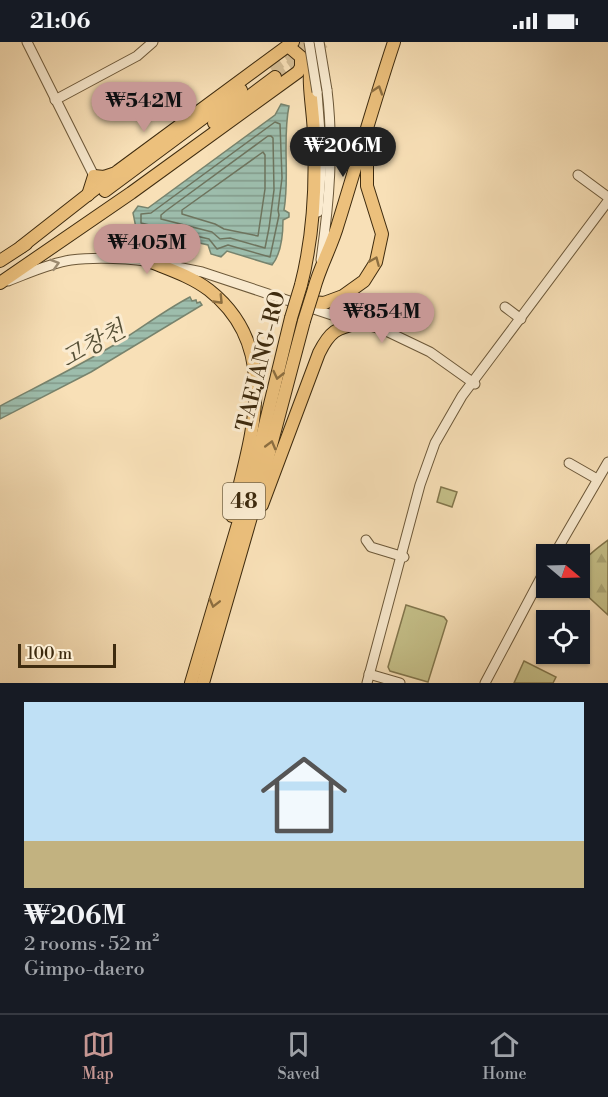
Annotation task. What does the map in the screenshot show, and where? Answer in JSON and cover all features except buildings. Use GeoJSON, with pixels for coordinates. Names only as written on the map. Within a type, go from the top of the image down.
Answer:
{"type":"FeatureCollection","features":[{"type":"Feature","properties":{"kind":"main road","name":"48"},"geometry":{"type":"LineString","coordinates":[[306,262],[315,163],[309,80],[313,49],[318,42]]}},
{"type":"Feature","properties":{"kind":"main road","name":"48"},"geometry":{"type":"LineString","coordinates":[[320,265],[338,227],[394,42]]}},
{"type":"Feature","properties":{"kind":"main road"},"geometry":{"type":"LineString","coordinates":[[0,284],[298,72],[301,67],[301,57],[290,43],[114,174],[21,247]]}},
{"type":"Feature","properties":{"kind":"main road"},"geometry":{"type":"LineString","coordinates":[[0,261],[79,211],[273,73],[87,215],[0,275]]}},
{"type":"Feature","properties":{"kind":"main road"},"geometry":{"type":"LineString","coordinates":[[292,301],[324,303],[343,296],[364,281],[376,262],[382,234],[366,171],[369,120]]}},
{"type":"Feature","properties":{"kind":"main road"},"geometry":{"type":"LineString","coordinates":[[87,196],[94,176],[104,177],[114,174]]}},
{"type":"Feature","properties":{"kind":"main road"},"geometry":{"type":"LineString","coordinates":[[151,262],[189,278],[208,289],[222,302],[246,338],[254,361],[255,402],[221,579]]}},
{"type":"Feature","properties":{"kind":"main road","name":"TAEJANG-RO"},"geometry":{"type":"LineString","coordinates":[[191,683],[254,470],[306,262]]}},
{"type":"Feature","properties":{"kind":"main road","name":"TAEJANG-RO"},"geometry":{"type":"LineString","coordinates":[[203,683],[264,472],[320,265]]}},
{"type":"Feature","properties":{"kind":"main road"},"geometry":{"type":"LineString","coordinates":[[237,564],[271,482],[319,353],[332,333],[339,328],[360,323]]}},
{"type":"Feature","properties":{"kind":"street"},"geometry":{"type":"LineString","coordinates":[[27,42],[94,176]]}},
{"type":"Feature","properties":{"kind":"street"},"geometry":{"type":"LineString","coordinates":[[55,100],[137,56],[153,42]]}},
{"type":"Feature","properties":{"kind":"street","name":"TAEJANG-RO"},"geometry":{"type":"LineString","coordinates":[[309,42],[330,114],[329,190],[320,265]]}},
{"type":"Feature","properties":{"kind":"street","name":"TAEJANG-RO"},"geometry":{"type":"LineString","coordinates":[[306,262],[320,196],[322,91],[318,42]]}},
{"type":"Feature","properties":{"kind":"street"},"geometry":{"type":"LineString","coordinates":[[578,175],[608,197]]}},
{"type":"Feature","properties":{"kind":"street"},"geometry":{"type":"LineString","coordinates":[[473,384],[608,203]]}},
{"type":"Feature","properties":{"kind":"street"},"geometry":{"type":"LineString","coordinates":[[400,683],[369,679],[403,557],[420,485],[435,443],[447,419],[608,203]]}},
{"type":"Feature","properties":{"kind":"street"},"geometry":{"type":"LineString","coordinates":[[0,284],[71,260],[123,259],[202,272],[384,330],[415,343],[444,361],[473,384]]}},
{"type":"Feature","properties":{"kind":"street"},"geometry":{"type":"LineString","coordinates":[[505,307],[521,319]]}},
{"type":"Feature","properties":{"kind":"street"},"geometry":{"type":"LineString","coordinates":[[560,544],[608,462]]}},
{"type":"Feature","properties":{"kind":"street"},"geometry":{"type":"LineString","coordinates":[[569,463],[597,479]]}},
{"type":"Feature","properties":{"kind":"street"},"geometry":{"type":"LineString","coordinates":[[366,540],[372,547],[403,557]]}},
{"type":"Feature","properties":{"kind":"street"},"geometry":{"type":"LineString","coordinates":[[485,683],[536,587]]}},
{"type":"Feature","properties":{"kind":"green space"},"geometry":{"type":"Polygon","coordinates":[[[441,487],[457,492],[452,507],[437,502],[441,487]]]}},
{"type":"Feature","properties":{"kind":"green space"},"geometry":{"type":"Polygon","coordinates":[[[608,540],[608,615],[590,598],[590,555],[608,540]]]}},
{"type":"Feature","properties":{"kind":"green space"},"geometry":{"type":"Polygon","coordinates":[[[406,605],[444,617],[447,621],[428,682],[390,671],[388,667],[406,605]]]}},
{"type":"Feature","properties":{"kind":"green space"},"geometry":{"type":"Polygon","coordinates":[[[524,661],[556,677],[553,683],[514,683],[524,661]]]}},
{"type":"Feature","properties":{"kind":"water"},"geometry":{"type":"Polygon","coordinates":[[[281,104],[289,106],[284,210],[289,213],[289,217],[283,220],[279,250],[272,265],[227,251],[221,257],[211,254],[208,245],[136,228],[133,213],[138,206],[148,208],[275,115],[281,104]]]}},
{"type":"Feature","properties":{"kind":"water"},"geometry":{"type":"Polygon","coordinates":[[[190,297],[192,301],[196,300],[202,305],[91,372],[0,419],[0,406],[105,350],[190,297]]]}},
{"type":"Feature","properties":{"kind":"tunnel"},"geometry":{"type":"LineString","coordinates":[[271,69],[309,42]]}},
{"type":"Feature","properties":{"kind":"tunnel"},"geometry":{"type":"LineString","coordinates":[[275,77],[324,42]]}},
{"type":"Feature","properties":{"kind":"water label","name":"고창천"},"geometry":{"type":"Point","coordinates":[93,344]}}]}
